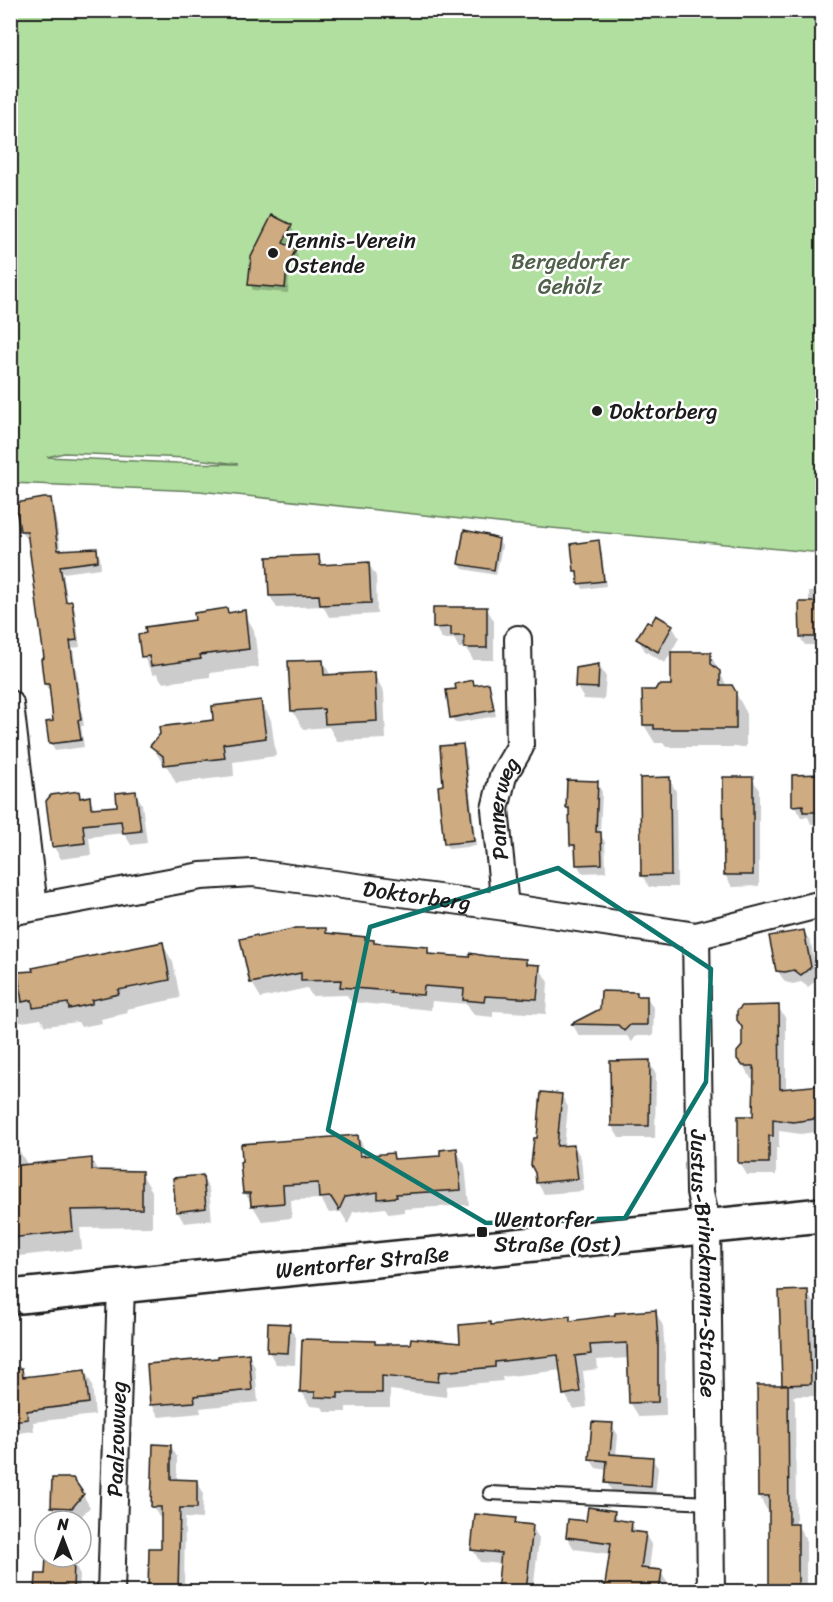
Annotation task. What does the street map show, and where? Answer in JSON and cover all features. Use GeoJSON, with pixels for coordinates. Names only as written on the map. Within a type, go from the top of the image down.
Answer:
{"type":"FeatureCollection","features":[{"type":"Feature","properties":{"kind":"main road","name":"Wentorfer Straße"},"geometry":{"type":"LineString","coordinates":[[10,1297],[822,1215]]}},
{"type":"Feature","properties":{"kind":"street","name":"Pannerweg"},"geometry":{"type":"LineString","coordinates":[[505,907],[495,809],[503,776],[520,747],[518,639]]}},
{"type":"Feature","properties":{"kind":"street"},"geometry":{"type":"LineString","coordinates":[[10,704],[22,910]]}},
{"type":"Feature","properties":{"kind":"street","name":"Doktorberg"},"geometry":{"type":"LineString","coordinates":[[22,910],[201,876],[254,873],[696,936],[822,904]]}},
{"type":"Feature","properties":{"kind":"street","name":"Justus-Brinckmann-Straße"},"geometry":{"type":"LineString","coordinates":[[696,936],[700,1192],[707,1226],[711,1592]]}},
{"type":"Feature","properties":{"kind":"street","name":"Paalzowweg"},"geometry":{"type":"LineString","coordinates":[[111,1592],[121,1286]]}},
{"type":"Feature","properties":{"kind":"lane"},"geometry":{"type":"LineString","coordinates":[[490,1493],[710,1503]]}},
{"type":"Feature","properties":{"kind":"highlighted area"},"geometry":{"type":"Polygon","coordinates":[[[558,868],[711,969],[706,1082],[625,1218],[486,1223],[328,1130],[370,927],[558,868]]]}},
{"type":"Feature","properties":{"kind":"green space","name":"Bergedorfer Gehölz"},"geometry":{"type":"Polygon","coordinates":[[[10,11],[822,11],[822,553],[508,524],[199,491],[11,483],[10,11]],[[64,453],[47,457],[238,464],[188,458],[64,453]]]}},
{"type":"Feature","properties":{"kind":"building","name":"Tennis-Verein Ostende"},"geometry":{"type":"Polygon","coordinates":[[[272,215],[292,225],[283,243],[296,249],[287,267],[285,288],[248,285],[251,257],[272,215]]]}},
{"type":"Feature","properties":{"kind":"building"},"geometry":{"type":"Polygon","coordinates":[[[51,498],[58,550],[97,548],[98,561],[60,566],[66,602],[72,601],[77,640],[70,641],[81,720],[78,720],[81,740],[49,744],[46,722],[53,721],[49,684],[44,684],[41,659],[44,658],[27,531],[20,531],[15,503],[51,498]]]}},
{"type":"Feature","properties":{"kind":"building"},"geometry":{"type":"Polygon","coordinates":[[[464,530],[499,539],[494,570],[458,564],[464,530]]]}},
{"type":"Feature","properties":{"kind":"building"},"geometry":{"type":"Polygon","coordinates":[[[599,540],[604,581],[578,584],[571,544],[599,540]]]}},
{"type":"Feature","properties":{"kind":"building"},"geometry":{"type":"Polygon","coordinates":[[[319,555],[320,565],[369,562],[371,603],[320,605],[319,595],[269,596],[267,557],[319,555]]]}},
{"type":"Feature","properties":{"kind":"building"},"geometry":{"type":"Polygon","coordinates":[[[799,602],[822,602],[822,637],[800,637],[799,602]]]}},
{"type":"Feature","properties":{"kind":"building"},"geometry":{"type":"Polygon","coordinates":[[[433,607],[487,607],[487,648],[464,648],[464,636],[451,636],[451,627],[433,628],[433,607]]]}},
{"type":"Feature","properties":{"kind":"building"},"geometry":{"type":"Polygon","coordinates":[[[227,608],[228,613],[245,610],[249,649],[200,655],[201,659],[151,666],[149,656],[141,657],[138,635],[146,633],[145,627],[195,620],[194,613],[227,608]]]}},
{"type":"Feature","properties":{"kind":"building"},"geometry":{"type":"Polygon","coordinates":[[[656,615],[673,625],[658,652],[636,639],[647,621],[651,624],[656,615]]]}},
{"type":"Feature","properties":{"kind":"building"},"geometry":{"type":"Polygon","coordinates":[[[671,652],[711,652],[711,664],[720,671],[720,685],[732,685],[736,692],[736,729],[654,729],[654,725],[643,725],[642,690],[655,690],[658,685],[671,685],[671,652]]]}},
{"type":"Feature","properties":{"kind":"building"},"geometry":{"type":"Polygon","coordinates":[[[323,660],[324,675],[375,672],[377,721],[325,724],[324,709],[291,711],[288,661],[323,660]]]}},
{"type":"Feature","properties":{"kind":"building"},"geometry":{"type":"Polygon","coordinates":[[[599,664],[598,688],[575,687],[576,668],[599,664]]]}},
{"type":"Feature","properties":{"kind":"building"},"geometry":{"type":"Polygon","coordinates":[[[473,680],[474,685],[489,683],[494,710],[450,718],[446,690],[456,689],[455,684],[473,680]]]}},
{"type":"Feature","properties":{"kind":"building"},"geometry":{"type":"Polygon","coordinates":[[[261,700],[266,738],[223,744],[225,758],[164,765],[163,756],[150,746],[160,734],[159,727],[213,720],[212,706],[261,700]]]}},
{"type":"Feature","properties":{"kind":"building"},"geometry":{"type":"Polygon","coordinates":[[[463,744],[474,841],[444,844],[438,786],[443,785],[440,746],[463,744]]]}},
{"type":"Feature","properties":{"kind":"building"},"geometry":{"type":"Polygon","coordinates":[[[822,774],[822,812],[803,812],[803,805],[792,806],[792,775],[822,774]]]}},
{"type":"Feature","properties":{"kind":"building"},"geometry":{"type":"Polygon","coordinates":[[[670,777],[671,875],[641,876],[640,778],[670,777]]]}},
{"type":"Feature","properties":{"kind":"building"},"geometry":{"type":"Polygon","coordinates":[[[723,777],[753,777],[753,875],[724,875],[723,777]]]}},
{"type":"Feature","properties":{"kind":"building"},"geometry":{"type":"Polygon","coordinates":[[[567,780],[598,781],[596,832],[601,832],[602,864],[576,865],[575,845],[570,845],[569,808],[566,808],[567,780]]]}},
{"type":"Feature","properties":{"kind":"building"},"geometry":{"type":"Polygon","coordinates":[[[79,791],[80,798],[90,796],[91,808],[117,806],[116,793],[136,791],[141,831],[123,833],[121,821],[83,825],[85,843],[52,847],[46,801],[51,795],[79,791]]]}},
{"type":"Feature","properties":{"kind":"building"},"geometry":{"type":"Polygon","coordinates":[[[296,928],[326,928],[326,933],[366,937],[365,939],[374,940],[374,943],[428,947],[428,954],[469,957],[470,953],[526,959],[526,964],[540,965],[537,999],[485,996],[484,1002],[463,1000],[464,989],[424,986],[423,995],[390,993],[391,991],[340,987],[341,980],[301,981],[301,973],[250,983],[240,939],[296,928]]]}},
{"type":"Feature","properties":{"kind":"building"},"geometry":{"type":"Polygon","coordinates":[[[804,930],[811,967],[801,975],[794,970],[776,971],[769,936],[804,930]]]}},
{"type":"Feature","properties":{"kind":"building"},"geometry":{"type":"Polygon","coordinates":[[[163,942],[170,980],[118,990],[119,994],[92,1000],[92,1004],[69,1009],[68,1003],[33,1008],[32,1000],[22,1002],[18,972],[33,971],[32,968],[163,942]]]}},
{"type":"Feature","properties":{"kind":"building"},"geometry":{"type":"Polygon","coordinates":[[[601,991],[637,992],[637,996],[647,996],[647,1025],[630,1025],[624,1031],[618,1025],[571,1024],[600,1009],[601,991]]]}},
{"type":"Feature","properties":{"kind":"building"},"geometry":{"type":"Polygon","coordinates":[[[779,1005],[780,1089],[822,1085],[821,1118],[793,1122],[773,1119],[773,1136],[769,1136],[769,1163],[738,1163],[738,1116],[753,1116],[754,1069],[753,1066],[743,1066],[737,1059],[737,1052],[742,1046],[742,1027],[737,1020],[737,1011],[742,1006],[779,1005]]]}},
{"type":"Feature","properties":{"kind":"building"},"geometry":{"type":"Polygon","coordinates":[[[650,1060],[649,1126],[611,1126],[610,1061],[650,1060]]]}},
{"type":"Feature","properties":{"kind":"building"},"geometry":{"type":"Polygon","coordinates":[[[541,1092],[562,1094],[557,1146],[574,1145],[578,1179],[536,1183],[531,1165],[534,1138],[537,1138],[541,1092]]]}},
{"type":"Feature","properties":{"kind":"building"},"geometry":{"type":"Polygon","coordinates":[[[358,1135],[360,1156],[393,1153],[394,1159],[440,1156],[440,1150],[457,1148],[461,1190],[396,1194],[397,1197],[378,1199],[378,1192],[345,1197],[339,1210],[331,1197],[319,1198],[318,1183],[283,1185],[284,1203],[251,1206],[250,1193],[243,1193],[241,1144],[358,1135]]]}},
{"type":"Feature","properties":{"kind":"building"},"geometry":{"type":"Polygon","coordinates":[[[92,1158],[92,1170],[142,1171],[142,1209],[71,1210],[73,1231],[10,1238],[10,1166],[92,1158]]]}},
{"type":"Feature","properties":{"kind":"building"},"geometry":{"type":"Polygon","coordinates":[[[203,1175],[206,1208],[176,1212],[173,1178],[203,1175]]]}},
{"type":"Feature","properties":{"kind":"building"},"geometry":{"type":"Polygon","coordinates":[[[808,1290],[811,1384],[782,1385],[779,1291],[808,1290]]]}},
{"type":"Feature","properties":{"kind":"building"},"geometry":{"type":"Polygon","coordinates":[[[656,1310],[658,1402],[629,1403],[627,1343],[590,1345],[591,1354],[575,1356],[580,1392],[563,1395],[558,1355],[495,1362],[495,1367],[439,1372],[438,1382],[382,1376],[382,1393],[338,1393],[338,1398],[315,1397],[315,1392],[300,1392],[302,1339],[410,1344],[411,1338],[460,1343],[459,1325],[491,1322],[491,1325],[570,1316],[570,1321],[615,1315],[615,1313],[656,1310]]]}},
{"type":"Feature","properties":{"kind":"building"},"geometry":{"type":"Polygon","coordinates":[[[268,1323],[290,1324],[288,1353],[267,1352],[268,1323]]]}},
{"type":"Feature","properties":{"kind":"building"},"geometry":{"type":"Polygon","coordinates":[[[249,1353],[252,1390],[194,1396],[195,1402],[150,1405],[147,1364],[249,1353]]]}},
{"type":"Feature","properties":{"kind":"building"},"geometry":{"type":"Polygon","coordinates":[[[22,1368],[23,1377],[85,1370],[89,1403],[27,1411],[28,1419],[10,1421],[10,1369],[22,1368]]]}},
{"type":"Feature","properties":{"kind":"building"},"geometry":{"type":"Polygon","coordinates":[[[757,1385],[788,1385],[789,1524],[798,1524],[798,1592],[769,1592],[769,1496],[758,1496],[757,1385]]]}},
{"type":"Feature","properties":{"kind":"building"},"geometry":{"type":"Polygon","coordinates":[[[592,1422],[613,1423],[610,1454],[653,1457],[651,1487],[605,1483],[607,1461],[589,1459],[592,1422]]]}},
{"type":"Feature","properties":{"kind":"building"},"geometry":{"type":"Polygon","coordinates":[[[153,1444],[171,1445],[171,1479],[197,1480],[197,1508],[180,1508],[178,1592],[148,1592],[149,1548],[161,1548],[161,1507],[151,1507],[153,1444]]]}},
{"type":"Feature","properties":{"kind":"building"},"geometry":{"type":"Polygon","coordinates":[[[52,1478],[73,1478],[84,1494],[72,1508],[51,1507],[52,1478]]]}},
{"type":"Feature","properties":{"kind":"building"},"geometry":{"type":"Polygon","coordinates":[[[588,1507],[615,1511],[614,1519],[632,1522],[631,1531],[646,1533],[641,1568],[662,1570],[659,1592],[604,1592],[611,1543],[566,1537],[568,1519],[586,1521],[588,1507]]]}},
{"type":"Feature","properties":{"kind":"building"},"geometry":{"type":"Polygon","coordinates":[[[475,1514],[516,1518],[515,1523],[533,1525],[526,1592],[497,1592],[501,1553],[471,1550],[475,1514]]]}},
{"type":"Feature","properties":{"kind":"building"},"geometry":{"type":"Polygon","coordinates":[[[45,1569],[74,1569],[73,1589],[68,1589],[68,1592],[35,1592],[36,1574],[45,1574],[45,1569]]]}},
{"type":"Feature","properties":{"kind":"place","name":"Tennis-Verein Ostende"},"geometry":{"type":"Point","coordinates":[273,253]}},
{"type":"Feature","properties":{"kind":"place","name":"Doktorberg"},"geometry":{"type":"Point","coordinates":[597,411]}},
{"type":"Feature","properties":{"kind":"place","name":"Wentorfer Straße (Ost)"},"geometry":{"type":"Point","coordinates":[482,1232]}}]}
